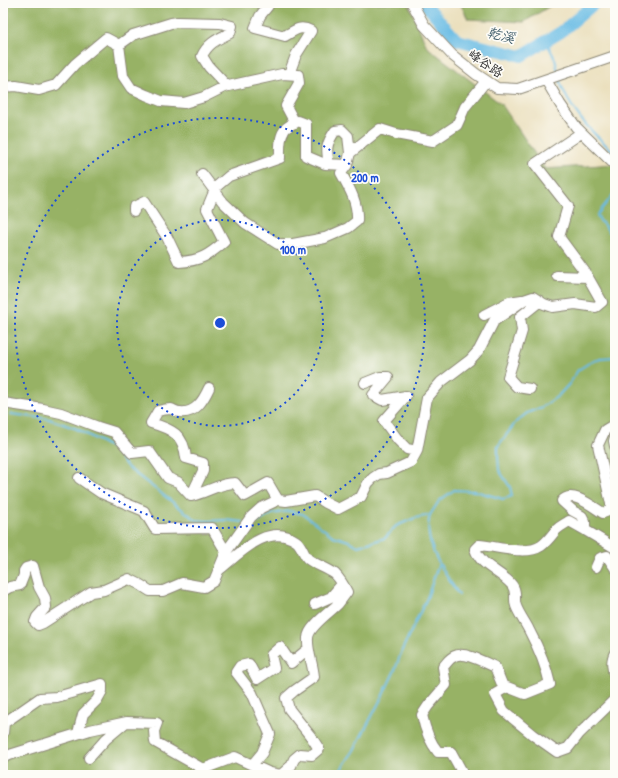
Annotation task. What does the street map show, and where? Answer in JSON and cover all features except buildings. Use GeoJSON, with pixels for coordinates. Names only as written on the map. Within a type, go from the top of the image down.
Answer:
{"type":"FeatureCollection","features":[{"type":"Feature","properties":{"kind":"street","name":"峰谷路"},"geometry":{"type":"LineString","coordinates":[[412,3],[424,25],[452,55],[497,88],[510,90],[518,89],[615,56]]}},
{"type":"Feature","properties":{"kind":"street"},"geometry":{"type":"LineString","coordinates":[[268,6],[260,16],[255,28],[285,36],[297,28],[305,28],[311,31],[296,55],[289,74]]}},
{"type":"Feature","properties":{"kind":"street"},"geometry":{"type":"LineString","coordinates":[[119,45],[133,35],[178,22],[220,23],[232,26],[230,32],[214,41],[206,49],[202,56],[209,67],[227,86]]}},
{"type":"Feature","properties":{"kind":"street"},"geometry":{"type":"LineString","coordinates":[[3,87],[16,86],[39,90],[56,85],[75,64],[106,38],[119,45]]}},
{"type":"Feature","properties":{"kind":"street"},"geometry":{"type":"LineString","coordinates":[[119,45],[123,76],[131,88],[161,101],[184,103],[204,97],[227,86],[282,74],[298,75],[299,83],[286,106],[295,123]]}},
{"type":"Feature","properties":{"kind":"street"},"geometry":{"type":"LineString","coordinates":[[546,80],[560,104],[582,133],[615,166]]}},
{"type":"Feature","properties":{"kind":"street"},"geometry":{"type":"LineString","coordinates":[[350,153],[380,129],[396,134],[433,141],[457,124],[465,107],[486,81]]}},
{"type":"Feature","properties":{"kind":"street"},"geometry":{"type":"LineString","coordinates":[[134,211],[134,206],[144,202],[167,238],[179,262],[191,262],[210,254],[224,242],[207,209],[216,187],[229,176],[280,158],[281,138],[284,130],[298,121],[306,124],[306,156],[328,164],[347,164]]}},
{"type":"Feature","properties":{"kind":"street"},"geometry":{"type":"LineString","coordinates":[[202,174],[214,192],[245,223],[278,244],[293,244],[325,238],[348,228],[357,221],[358,210],[351,191],[341,173],[347,164],[350,153],[348,136],[342,130],[335,131],[328,140],[326,151],[328,164]]}},
{"type":"Feature","properties":{"kind":"street"},"geometry":{"type":"LineString","coordinates":[[484,314],[509,302],[533,297],[553,307],[575,304],[596,307],[602,302],[588,276],[559,237],[568,206],[535,164],[582,133]]}},
{"type":"Feature","properties":{"kind":"street"},"geometry":{"type":"LineString","coordinates":[[557,276],[588,276]]}},
{"type":"Feature","properties":{"kind":"street"},"geometry":{"type":"LineString","coordinates":[[3,591],[10,587],[20,585],[26,568],[33,566],[39,587],[45,598],[46,607],[37,617],[35,622],[38,625],[91,592],[104,590],[129,579],[150,591],[163,591],[182,583],[204,587],[214,581],[226,552],[248,522],[261,508],[278,500],[286,501],[315,496],[326,504],[338,509],[361,497],[368,483],[379,474],[387,473],[411,462],[417,451],[427,398],[442,382],[470,360],[479,350],[494,321],[524,300]]}},
{"type":"Feature","properties":{"kind":"street"},"geometry":{"type":"LineString","coordinates":[[530,389],[517,387],[508,377],[522,331],[520,317],[540,301]]}},
{"type":"Feature","properties":{"kind":"street"},"geometry":{"type":"LineString","coordinates":[[365,383],[380,376],[388,377],[373,396],[382,400],[406,396],[384,421],[398,440],[407,449],[417,451]]}},
{"type":"Feature","properties":{"kind":"street"},"geometry":{"type":"LineString","coordinates":[[191,496],[204,463],[186,458],[185,446],[181,440],[167,428],[151,423],[158,411],[170,409],[178,412],[189,412],[198,407],[209,388]]}},
{"type":"Feature","properties":{"kind":"street"},"geometry":{"type":"LineString","coordinates":[[3,403],[43,409],[114,432],[132,453],[149,451],[168,478],[178,482],[191,496]]}},
{"type":"Feature","properties":{"kind":"street"},"geometry":{"type":"LineString","coordinates":[[585,530],[585,522],[582,516],[562,501],[564,498],[571,496],[579,499],[603,514],[611,510],[598,444],[605,430],[615,424]]}},
{"type":"Feature","properties":{"kind":"street"},"geometry":{"type":"LineString","coordinates":[[615,437],[615,446]]}},
{"type":"Feature","properties":{"kind":"street"},"geometry":{"type":"LineString","coordinates":[[79,478],[101,493],[144,511],[155,529],[212,528],[226,552]]}},
{"type":"Feature","properties":{"kind":"street"},"geometry":{"type":"LineString","coordinates":[[191,496],[200,494],[226,483],[235,483],[245,496],[268,483],[278,500]]}},
{"type":"Feature","properties":{"kind":"street"},"geometry":{"type":"LineString","coordinates":[[615,548],[569,521],[557,529],[540,547],[531,550],[514,550],[479,545],[476,549],[477,555],[484,563],[506,580],[516,592],[515,604],[530,631],[547,669],[550,684],[525,694],[507,687],[495,694],[504,711],[533,735],[557,752],[568,748],[579,734],[615,699]]}},
{"type":"Feature","properties":{"kind":"street"},"geometry":{"type":"LineString","coordinates":[[3,757],[78,733],[127,722],[157,723],[154,731],[155,742],[203,769],[235,757],[252,765],[281,775],[291,766],[294,759],[300,754],[312,755],[319,749],[289,709],[286,698],[314,677],[314,667],[308,649],[308,636],[315,625],[347,592],[335,574],[307,558],[297,542],[288,537],[275,534],[262,538],[248,547],[218,571]]}},
{"type":"Feature","properties":{"kind":"street"},"geometry":{"type":"LineString","coordinates":[[596,567],[600,558],[607,556],[615,568]]}},
{"type":"Feature","properties":{"kind":"street"},"geometry":{"type":"LineString","coordinates":[[315,604],[331,597],[342,584]]}},
{"type":"Feature","properties":{"kind":"street"},"geometry":{"type":"LineString","coordinates":[[252,765],[262,753],[270,734],[252,693],[236,672],[240,666],[249,664],[258,679],[274,668],[271,655],[280,647],[291,663],[308,649]]}},
{"type":"Feature","properties":{"kind":"street"},"geometry":{"type":"LineString","coordinates":[[615,653],[612,657],[612,668],[615,679]]}},
{"type":"Feature","properties":{"kind":"street"},"geometry":{"type":"LineString","coordinates":[[461,770],[450,752],[438,752],[432,745],[425,728],[422,715],[446,685],[443,667],[456,655],[480,660],[495,667],[504,689]]}},
{"type":"Feature","properties":{"kind":"street"},"geometry":{"type":"LineString","coordinates":[[3,733],[4,723],[40,698],[57,697],[102,684],[102,691],[97,700],[83,714],[78,733]]}},
{"type":"Feature","properties":{"kind":"street"},"geometry":{"type":"LineString","coordinates":[[89,758],[106,739],[127,722]]}},
{"type":"Feature","properties":{"kind":"green space"},"geometry":{"type":"Polygon","coordinates":[[[3,3],[408,3],[427,47],[502,105],[545,169],[615,164],[615,775],[3,775],[3,3]]]}},
{"type":"Feature","properties":{"kind":"green space"},"geometry":{"type":"Polygon","coordinates":[[[460,3],[555,3],[524,22],[468,19],[460,3]]]}},
{"type":"Feature","properties":{"kind":"waterway","name":"乾溪"},"geometry":{"type":"LineString","coordinates":[[424,3],[457,40],[521,56],[561,32],[595,3]]}},
{"type":"Feature","properties":{"kind":"waterway"},"geometry":{"type":"LineString","coordinates":[[546,41],[555,59],[558,72]]}},
{"type":"Feature","properties":{"kind":"waterway"},"geometry":{"type":"LineString","coordinates":[[559,78],[574,110],[589,128],[615,153]]}},
{"type":"Feature","properties":{"kind":"waterway"},"geometry":{"type":"LineString","coordinates":[[615,194],[597,215],[615,238]]}},
{"type":"Feature","properties":{"kind":"waterway"},"geometry":{"type":"LineString","coordinates":[[252,523],[257,523],[272,514],[289,511],[303,514],[333,536],[349,541],[358,546],[385,538],[396,526],[415,518],[430,515],[439,501],[454,490],[475,491],[503,499],[512,496],[510,487],[499,470],[498,446],[516,422],[527,413],[542,407],[558,396],[570,383],[578,370],[600,358],[615,357]]}},
{"type":"Feature","properties":{"kind":"waterway"},"geometry":{"type":"LineString","coordinates":[[11,414],[49,419],[77,429],[112,448],[128,468],[196,520],[225,520],[243,522]]}},
{"type":"Feature","properties":{"kind":"waterway"},"geometry":{"type":"LineString","coordinates":[[430,515],[428,526],[432,547],[441,567],[459,595]]}},
{"type":"Feature","properties":{"kind":"waterway"},"geometry":{"type":"LineString","coordinates":[[340,771],[354,750],[395,670],[402,650],[427,598],[439,563]]}}]}
